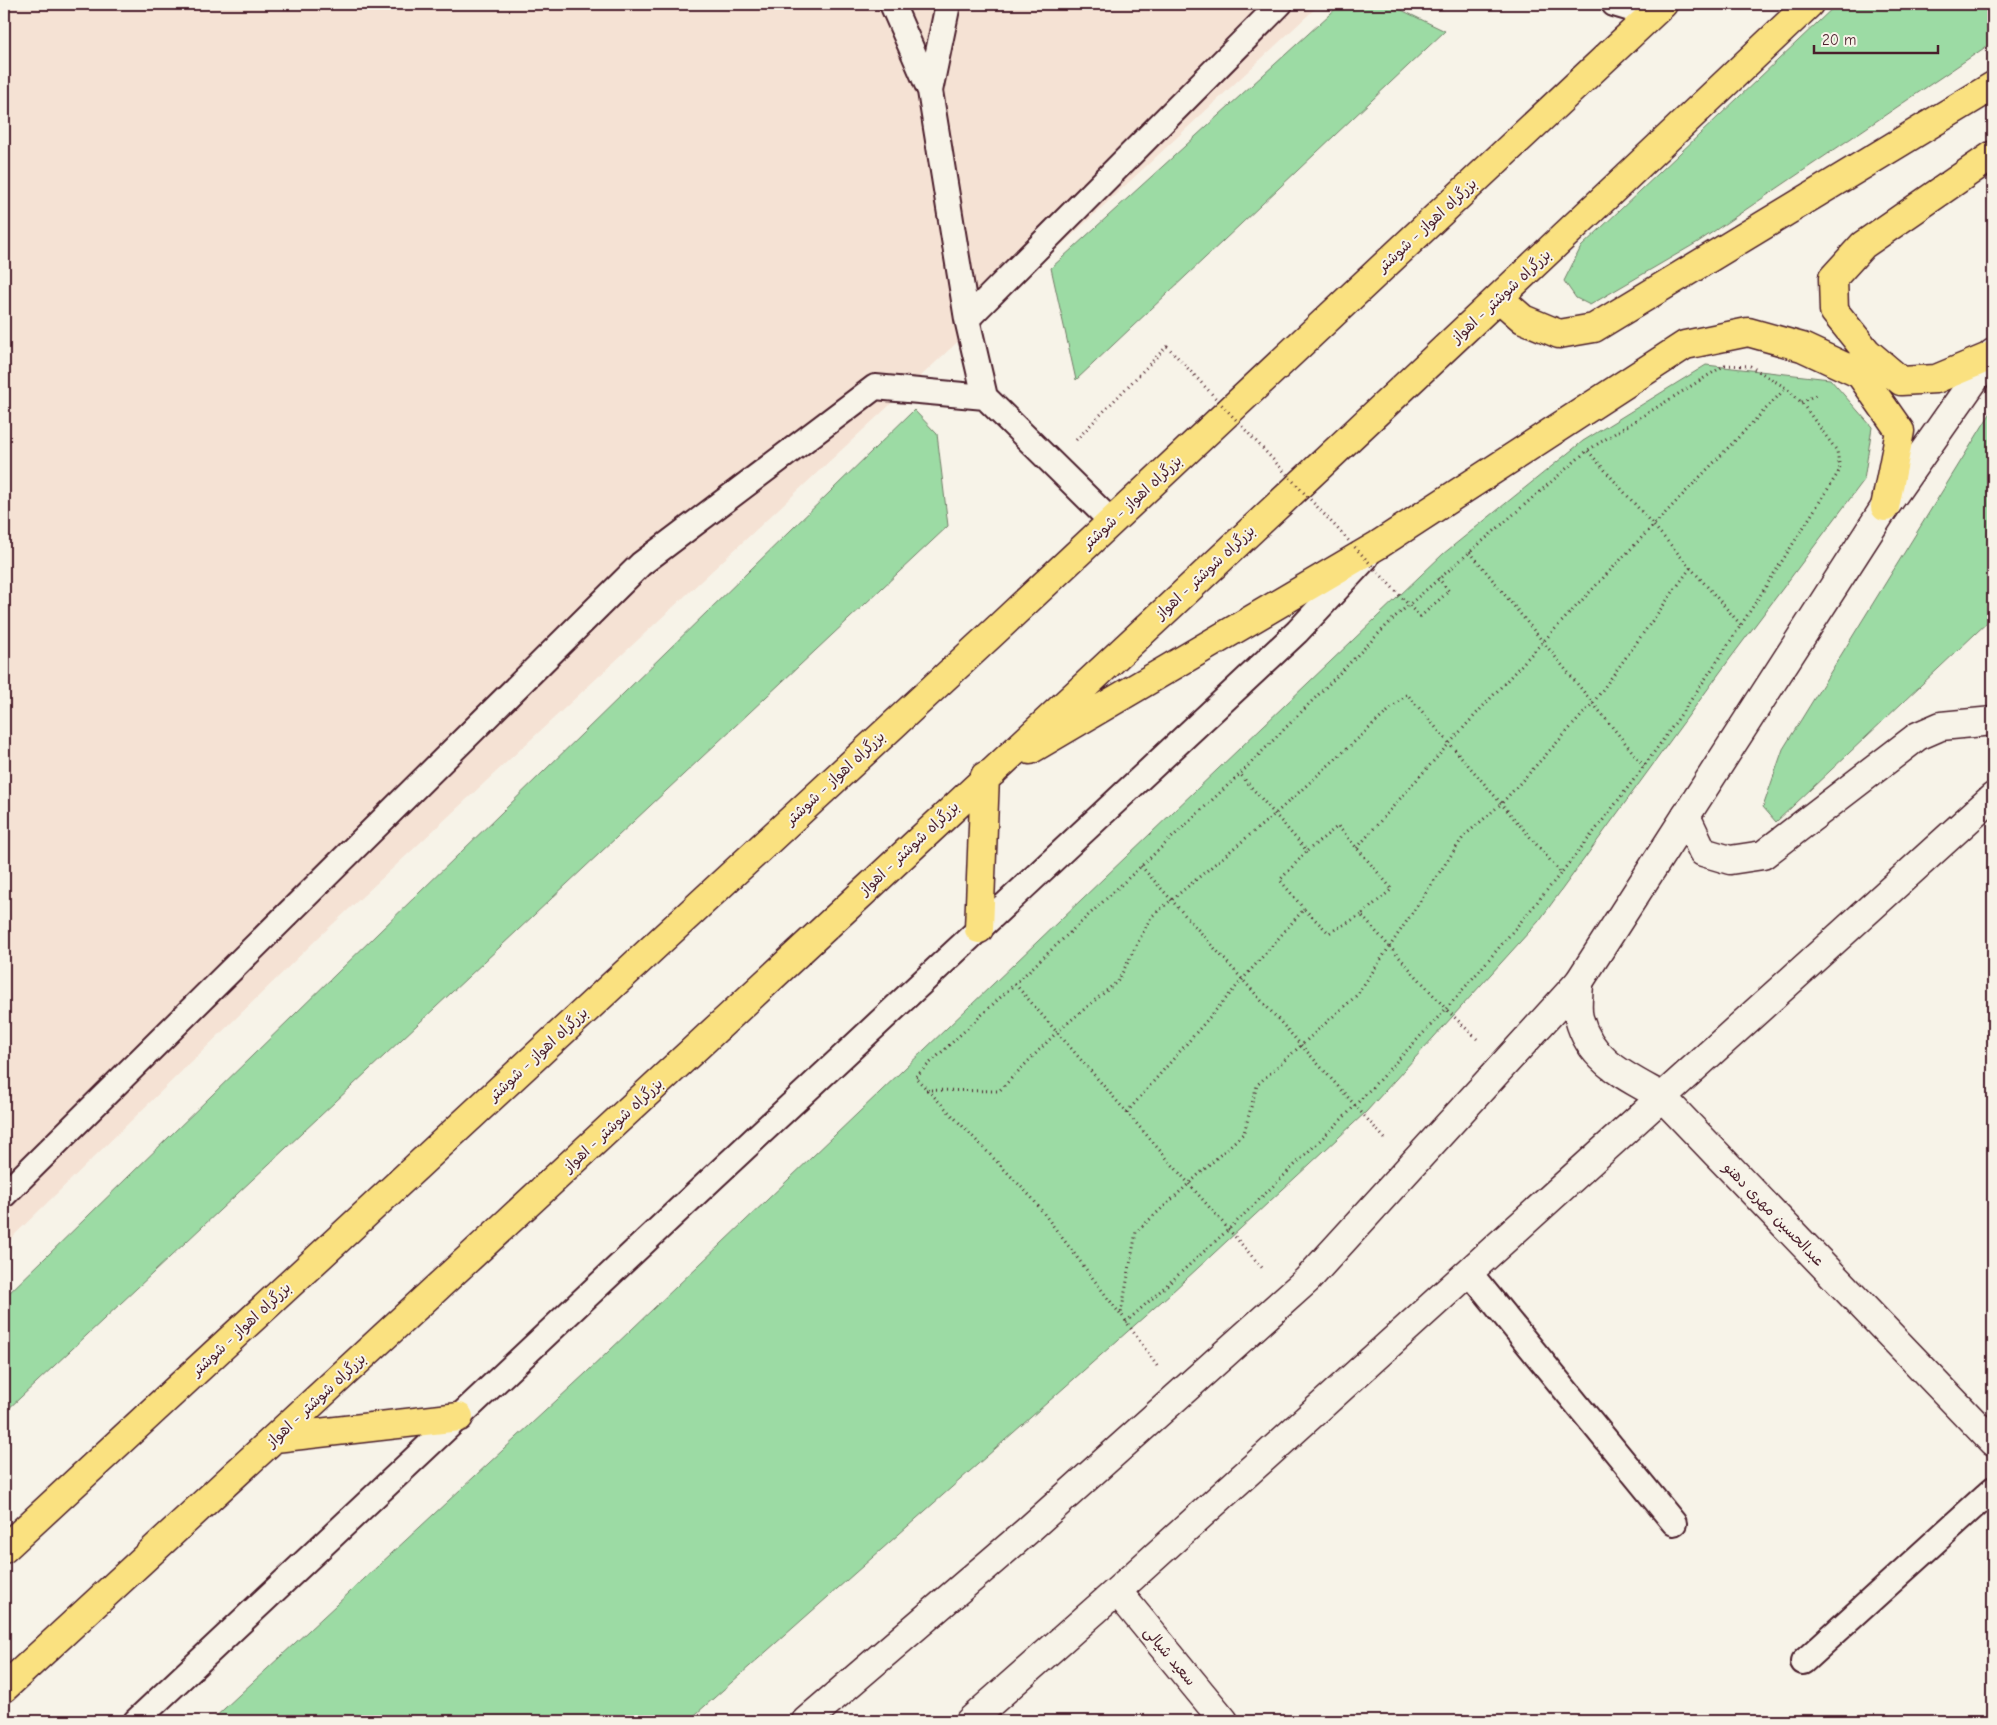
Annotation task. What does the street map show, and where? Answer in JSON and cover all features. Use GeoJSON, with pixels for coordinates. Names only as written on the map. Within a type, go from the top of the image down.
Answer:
{"type":"FeatureCollection","features":[{"type":"Feature","properties":{"kind":"highway","name":"بزرگراه شوشتر - اهواز"},"geometry":{"type":"LineString","coordinates":[[4,1688],[766,984],[985,776],[1499,298],[1809,4]]}},
{"type":"Feature","properties":{"kind":"highway","name":"بزرگراه اهواز - شوشتر"},"geometry":{"type":"LineString","coordinates":[[4,1549],[1111,522],[1655,7]]}},
{"type":"Feature","properties":{"kind":"highway"},"geometry":{"type":"LineString","coordinates":[[1499,298],[1523,320],[1559,334],[1594,328],[1993,86]]}},
{"type":"Feature","properties":{"kind":"highway"},"geometry":{"type":"LineString","coordinates":[[1992,355],[1936,379],[1901,381],[1867,352],[1834,311],[1833,278],[1863,245],[1993,156]]}},
{"type":"Feature","properties":{"kind":"highway"},"geometry":{"type":"LineString","coordinates":[[979,929],[985,776],[1378,545],[1685,346],[1748,332],[1802,347],[1860,374],[1900,431],[1885,507]]}},
{"type":"Feature","properties":{"kind":"highway"},"geometry":{"type":"LineString","coordinates":[[275,1438],[459,1416]]}},
{"type":"Feature","properties":{"kind":"street"},"geometry":{"type":"LineString","coordinates":[[806,1721],[1026,1532],[1307,1280],[1579,982],[1885,507],[1992,355]]}},
{"type":"Feature","properties":{"kind":"street"},"geometry":{"type":"LineString","coordinates":[[1686,816],[1703,852],[1730,860],[1762,855],[1918,736],[1941,726],[1993,721]]}},
{"type":"Feature","properties":{"kind":"street"},"geometry":{"type":"LineString","coordinates":[[970,1721],[1117,1592],[1661,1096],[1993,797]]}},
{"type":"Feature","properties":{"kind":"street","name":"عبدالحسین مهری دهنو"},"geometry":{"type":"LineString","coordinates":[[1579,982],[1578,1017],[1593,1050],[1622,1074],[1661,1096],[1993,1442]]}},
{"type":"Feature","properties":{"kind":"street","name":"سعید شیالی"},"geometry":{"type":"LineString","coordinates":[[1117,1592],[1224,1721]]}},
{"type":"Feature","properties":{"kind":"lane"},"geometry":{"type":"LineString","coordinates":[[892,4],[930,91],[967,319],[985,397],[1111,522]]}},
{"type":"Feature","properties":{"kind":"lane"},"geometry":{"type":"LineString","coordinates":[[930,91],[948,4]]}},
{"type":"Feature","properties":{"kind":"lane"},"geometry":{"type":"LineString","coordinates":[[967,319],[1280,4]]}},
{"type":"Feature","properties":{"kind":"lane"},"geometry":{"type":"LineString","coordinates":[[1614,4],[1655,7]]}},
{"type":"Feature","properties":{"kind":"lane"},"geometry":{"type":"LineString","coordinates":[[4,1195],[641,564],[875,387],[985,397]]}},
{"type":"Feature","properties":{"kind":"lane"},"geometry":{"type":"LineString","coordinates":[[136,1721],[1297,632],[1378,545]]}},
{"type":"Feature","properties":{"kind":"lane"},"geometry":{"type":"LineString","coordinates":[[1469,1272],[1674,1523]]}},
{"type":"Feature","properties":{"kind":"lane"},"geometry":{"type":"LineString","coordinates":[[1803,1662],[1993,1489]]}},
{"type":"Feature","properties":{"kind":"path"},"geometry":{"type":"LineString","coordinates":[[1052,463],[1167,346],[1420,617],[1449,591],[1438,578]]}},
{"type":"Feature","properties":{"kind":"path"},"geometry":{"type":"LineString","coordinates":[[1126,1322],[1229,1229],[1354,1106],[1446,1009],[1536,906],[1644,766],[1741,625],[1840,470],[1837,451],[1801,402],[1786,388],[1750,366],[1725,366],[1588,450],[1396,616],[1240,774],[914,1078],[1032,1198],[1121,1314],[1126,1322],[1178,1396]]}},
{"type":"Feature","properties":{"kind":"path"},"geometry":{"type":"LineString","coordinates":[[1357,848],[1448,743],[1542,641],[1786,388]]}},
{"type":"Feature","properties":{"kind":"path"},"geometry":{"type":"LineString","coordinates":[[1588,450],[1741,625]]}},
{"type":"Feature","properties":{"kind":"path"},"geometry":{"type":"LineString","coordinates":[[1470,552],[1644,766]]}},
{"type":"Feature","properties":{"kind":"path"},"geometry":{"type":"LineString","coordinates":[[1121,1314],[1136,1232],[1244,1133],[1257,1085],[1357,996],[1464,836],[1501,804],[1593,703],[1691,567]]}},
{"type":"Feature","properties":{"kind":"path"},"geometry":{"type":"LineString","coordinates":[[926,1090],[998,1091],[1057,1032],[1118,981],[1151,917],[1275,814],[1407,694],[1562,873]]}},
{"type":"Feature","properties":{"kind":"path"},"geometry":{"type":"LineString","coordinates":[[1240,774],[1307,851]]}},
{"type":"Feature","properties":{"kind":"path"},"geometry":{"type":"LineString","coordinates":[[1338,826],[1357,848],[1392,888],[1361,915],[1329,933],[1304,909],[1280,880],[1307,851],[1338,826]]}},
{"type":"Feature","properties":{"kind":"path"},"geometry":{"type":"LineString","coordinates":[[1141,866],[1354,1106],[1410,1166]]}},
{"type":"Feature","properties":{"kind":"path"},"geometry":{"type":"LineString","coordinates":[[1127,1112],[1304,909]]}},
{"type":"Feature","properties":{"kind":"path"},"geometry":{"type":"LineString","coordinates":[[1361,915],[1446,1009],[1504,1064]]}},
{"type":"Feature","properties":{"kind":"path"},"geometry":{"type":"LineString","coordinates":[[1015,984],[1288,1297]]}},
{"type":"Feature","properties":{"kind":"shaded area"},"geometry":{"type":"Polygon","coordinates":[[[4,4],[1320,4],[319,937],[4,1245],[4,4]]]}},
{"type":"Feature","properties":{"kind":"green space"},"geometry":{"type":"Polygon","coordinates":[[[1341,4],[1389,4],[1445,31],[1076,380],[1051,268],[1341,4]]]}},
{"type":"Feature","properties":{"kind":"green space"},"geometry":{"type":"Polygon","coordinates":[[[1837,4],[1993,4],[1993,42],[1698,242],[1590,305],[1576,298],[1564,281],[1581,247],[1837,4]]]}},
{"type":"Feature","properties":{"kind":"green space"},"geometry":{"type":"Polygon","coordinates":[[[1706,365],[1830,379],[1872,427],[1864,480],[1729,660],[1539,921],[1366,1112],[1171,1293],[688,1721],[211,1721],[586,1373],[1443,554],[1583,441],[1706,365]]]}},
{"type":"Feature","properties":{"kind":"green space"},"geometry":{"type":"Polygon","coordinates":[[[1993,409],[1993,617],[1776,822],[1763,807],[1783,749],[1993,409]]]}},
{"type":"Feature","properties":{"kind":"green space"},"geometry":{"type":"Polygon","coordinates":[[[914,410],[937,434],[948,526],[4,1413],[4,1298],[914,410]]]}}]}
